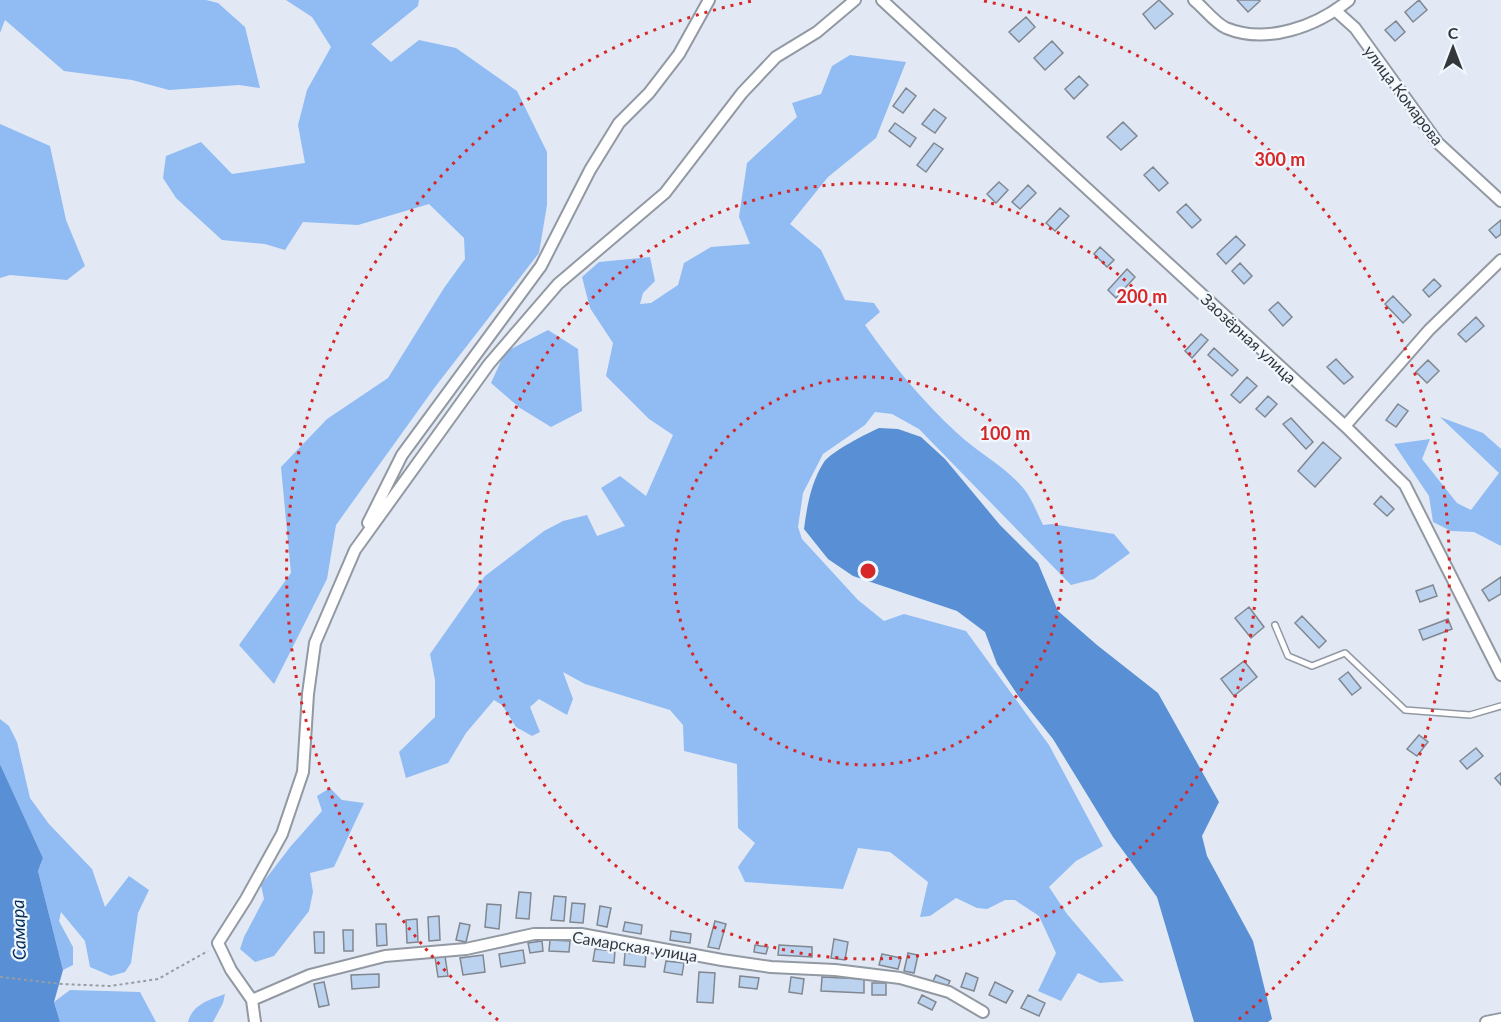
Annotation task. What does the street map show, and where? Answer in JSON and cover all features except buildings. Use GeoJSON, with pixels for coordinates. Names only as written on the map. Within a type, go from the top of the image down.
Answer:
{"type":"FeatureCollection","features":[{"type":"Feature","properties":{"kind":"street"},"geometry":{"type":"LineString","coordinates":[[255,1022],[252,1000],[231,970],[219,943],[282,834],[303,772],[308,694],[315,643],[355,550],[402,454],[541,266],[590,170],[619,123],[649,93],[679,54],[709,0]]}},
{"type":"Feature","properties":{"kind":"street"},"geometry":{"type":"LineString","coordinates":[[355,550],[489,364],[558,284],[665,193],[742,93],[776,57],[817,32],[855,0]]}},
{"type":"Feature","properties":{"kind":"street","name":"Заозёрная улица"},"geometry":{"type":"LineString","coordinates":[[882,0],[1345,426],[1405,485],[1501,675]]}},
{"type":"Feature","properties":{"kind":"street"},"geometry":{"type":"LineString","coordinates":[[1194,0],[1224,27],[1253,35],[1287,31],[1318,22],[1349,0]]}},
{"type":"Feature","properties":{"kind":"street","name":"улица Комарова"},"geometry":{"type":"LineString","coordinates":[[1336,10],[1355,28],[1438,143],[1501,201]]}},
{"type":"Feature","properties":{"kind":"street"},"geometry":{"type":"LineString","coordinates":[[1345,426],[1429,330],[1501,260]]}},
{"type":"Feature","properties":{"kind":"street","name":"Самарская улица"},"geometry":{"type":"LineString","coordinates":[[252,1000],[310,975],[386,956],[466,949],[534,934],[581,934],[771,967],[835,970],[900,978],[949,992],[982,1012]]}},
{"type":"Feature","properties":{"kind":"street"},"geometry":{"type":"LineString","coordinates":[[1486,1022],[1501,1019]]}},
{"type":"Feature","properties":{"kind":"lane"},"geometry":{"type":"LineString","coordinates":[[1275,625],[1288,656],[1312,666],[1345,652],[1405,710],[1470,715],[1501,706]]}},
{"type":"Feature","properties":{"kind":"path"},"geometry":{"type":"LineString","coordinates":[[0,977],[62,984],[110,986],[158,979],[196,959],[219,943]]}},
{"type":"Feature","properties":{"kind":"shaded area"},"geometry":{"type":"Polygon","coordinates":[[[0,0],[206,0],[218,3],[245,27],[260,88],[239,85],[169,90],[132,80],[64,71],[5,20],[0,33],[0,0]]]}},
{"type":"Feature","properties":{"kind":"shaded area"},"geometry":{"type":"Polygon","coordinates":[[[286,0],[419,0],[418,6],[371,44],[391,62],[419,40],[456,48],[517,91],[547,152],[547,205],[539,253],[435,387],[336,525],[327,579],[274,684],[239,645],[291,573],[281,467],[327,419],[388,378],[444,288],[465,259],[464,238],[429,204],[358,225],[303,222],[285,250],[265,244],[222,240],[176,198],[163,178],[166,156],[201,142],[232,174],[305,163],[298,125],[307,90],[331,47],[312,17],[286,0]]]}},
{"type":"Feature","properties":{"kind":"shaded area"},"geometry":{"type":"Polygon","coordinates":[[[850,55],[906,62],[876,138],[828,177],[790,224],[821,250],[845,300],[874,303],[880,312],[865,325],[886,354],[944,421],[1017,481],[1030,497],[1043,525],[1052,524],[1114,534],[1130,553],[1094,579],[1071,585],[919,429],[892,414],[875,412],[865,425],[823,454],[803,493],[798,527],[802,539],[858,600],[884,621],[904,614],[966,631],[1049,745],[1103,846],[1076,861],[1049,887],[1067,914],[1124,981],[1100,983],[1078,973],[1061,1001],[1038,991],[1056,953],[1039,916],[1015,900],[1005,900],[987,909],[977,908],[956,898],[930,916],[920,917],[928,882],[890,852],[858,848],[843,889],[745,882],[738,867],[755,843],[738,828],[737,764],[684,751],[683,725],[670,710],[585,684],[563,672],[573,699],[567,715],[539,699],[530,707],[540,732],[532,736],[516,727],[502,705],[494,700],[466,733],[448,763],[406,778],[399,752],[435,717],[435,680],[430,654],[485,576],[544,531],[563,521],[587,515],[597,536],[625,526],[601,488],[620,476],[646,496],[673,435],[649,419],[606,376],[613,343],[590,308],[582,277],[599,262],[650,257],[655,281],[643,293],[640,304],[651,303],[678,285],[684,263],[711,247],[750,244],[739,217],[747,163],[797,117],[792,103],[821,94],[832,66],[850,55]]]}},
{"type":"Feature","properties":{"kind":"shaded area"},"geometry":{"type":"Polygon","coordinates":[[[0,124],[50,146],[66,220],[85,266],[67,280],[10,275],[0,278],[0,124]]]}},
{"type":"Feature","properties":{"kind":"shaded area"},"geometry":{"type":"Polygon","coordinates":[[[548,330],[578,349],[582,411],[551,427],[520,408],[491,383],[505,352],[548,330]]]}},
{"type":"Feature","properties":{"kind":"shaded area"},"geometry":{"type":"Polygon","coordinates":[[[1440,417],[1483,433],[1501,449],[1501,546],[1474,532],[1451,531],[1433,522],[1429,496],[1394,444],[1430,439],[1422,459],[1457,503],[1471,510],[1499,473],[1440,417]]]}},
{"type":"Feature","properties":{"kind":"shaded area"},"geometry":{"type":"Polygon","coordinates":[[[0,719],[9,726],[17,742],[30,798],[49,824],[92,869],[105,907],[129,876],[149,890],[138,913],[131,963],[125,972],[111,976],[90,967],[85,941],[61,912],[59,921],[73,947],[73,965],[63,970],[38,871],[43,858],[0,764],[0,719]]]}},
{"type":"Feature","properties":{"kind":"shaded area"},"geometry":{"type":"Polygon","coordinates":[[[330,788],[342,800],[364,803],[334,867],[310,873],[313,892],[309,911],[274,956],[255,962],[240,949],[264,899],[261,885],[322,811],[317,796],[330,788]]]}},
{"type":"Feature","properties":{"kind":"shaded area"},"geometry":{"type":"Polygon","coordinates":[[[70,990],[140,992],[156,1022],[60,1022],[54,1002],[70,990]]]}},
{"type":"Feature","properties":{"kind":"shaded area"},"geometry":{"type":"Polygon","coordinates":[[[225,994],[213,1022],[188,1022],[198,1007],[225,994]]]}},
{"type":"Feature","properties":{"kind":"water"},"geometry":{"type":"Polygon","coordinates":[[[879,428],[898,429],[921,437],[945,459],[1000,525],[1038,563],[1058,611],[1158,693],[1219,802],[1202,836],[1207,856],[1253,941],[1272,1019],[1268,1022],[1194,1022],[1157,897],[1113,837],[1053,739],[1019,697],[997,664],[985,632],[957,611],[853,576],[828,559],[804,529],[813,486],[824,462],[841,448],[879,428]]]}},
{"type":"Feature","properties":{"kind":"water","name":"Самара"},"geometry":{"type":"Polygon","coordinates":[[[0,764],[43,858],[38,871],[63,970],[54,1002],[60,1022],[0,1022],[0,764]]]}}]}
